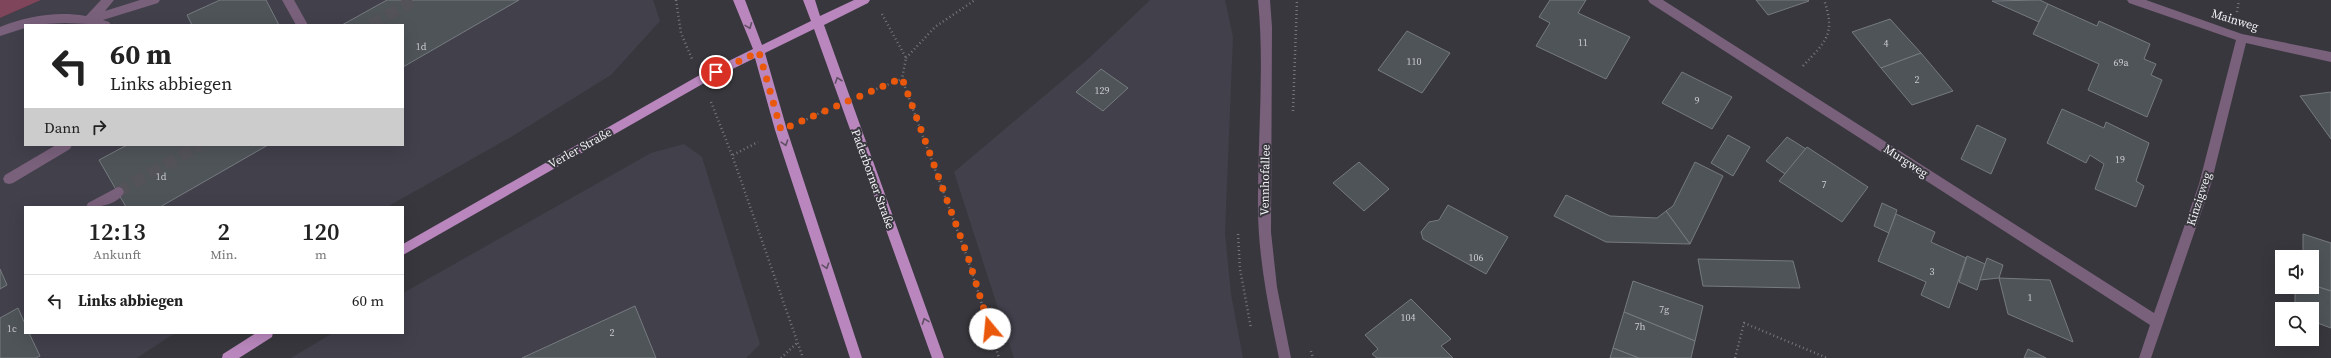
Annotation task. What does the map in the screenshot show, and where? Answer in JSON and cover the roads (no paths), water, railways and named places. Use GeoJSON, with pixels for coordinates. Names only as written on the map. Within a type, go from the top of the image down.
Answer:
{"type":"FeatureCollection","features":[{"type":"Feature","properties":{"kind":"main road"},"geometry":{"type":"LineString","coordinates":[[739,0],[759,52],[781,130],[856,358]]}},
{"type":"Feature","properties":{"kind":"main road","name":"Paderborner Straße"},"geometry":{"type":"LineString","coordinates":[[809,0],[938,358]]}},
{"type":"Feature","properties":{"kind":"main road","name":"Verler Straße"},"geometry":{"type":"LineString","coordinates":[[404,249],[702,79],[864,0]]}},
{"type":"Feature","properties":{"kind":"main road"},"geometry":{"type":"LineString","coordinates":[[228,358],[265,334]]}},
{"type":"Feature","properties":{"kind":"street"},"geometry":{"type":"LineString","coordinates":[[89,20],[108,0]]}},
{"type":"Feature","properties":{"kind":"street"},"geometry":{"type":"LineString","coordinates":[[89,20],[154,0]]}},
{"type":"Feature","properties":{"kind":"street"},"geometry":{"type":"LineString","coordinates":[[288,0],[301,24]]}},
{"type":"Feature","properties":{"kind":"street","name":"Vennhofallee"},"geometry":{"type":"LineString","coordinates":[[1264,0],[1269,36],[1264,215],[1272,291],[1285,358]]}},
{"type":"Feature","properties":{"kind":"street","name":"Murgweg"},"geometry":{"type":"LineString","coordinates":[[1654,0],[2158,323]]}},
{"type":"Feature","properties":{"kind":"street","name":"Mainweg"},"geometry":{"type":"LineString","coordinates":[[2133,0],[2242,38],[2331,57]]}},
{"type":"Feature","properties":{"kind":"street"},"geometry":{"type":"LineString","coordinates":[[0,32],[30,22],[52,18],[89,20],[102,24]]}},
{"type":"Feature","properties":{"kind":"street","name":"Kinzigweg"},"geometry":{"type":"LineString","coordinates":[[2145,358],[2205,184],[2242,38]]}},
{"type":"Feature","properties":{"kind":"street"},"geometry":{"type":"LineString","coordinates":[[9,179],[64,146]]}},
{"type":"Feature","properties":{"kind":"street"},"geometry":{"type":"LineString","coordinates":[[94,206],[118,192]]}},
{"type":"Feature","properties":{"kind":"tunnel"},"geometry":{"type":"LineString","coordinates":[[373,24],[414,0]]}},
{"type":"Feature","properties":{"kind":"tunnel"},"geometry":{"type":"LineString","coordinates":[[118,192],[198,146]]}}]}
